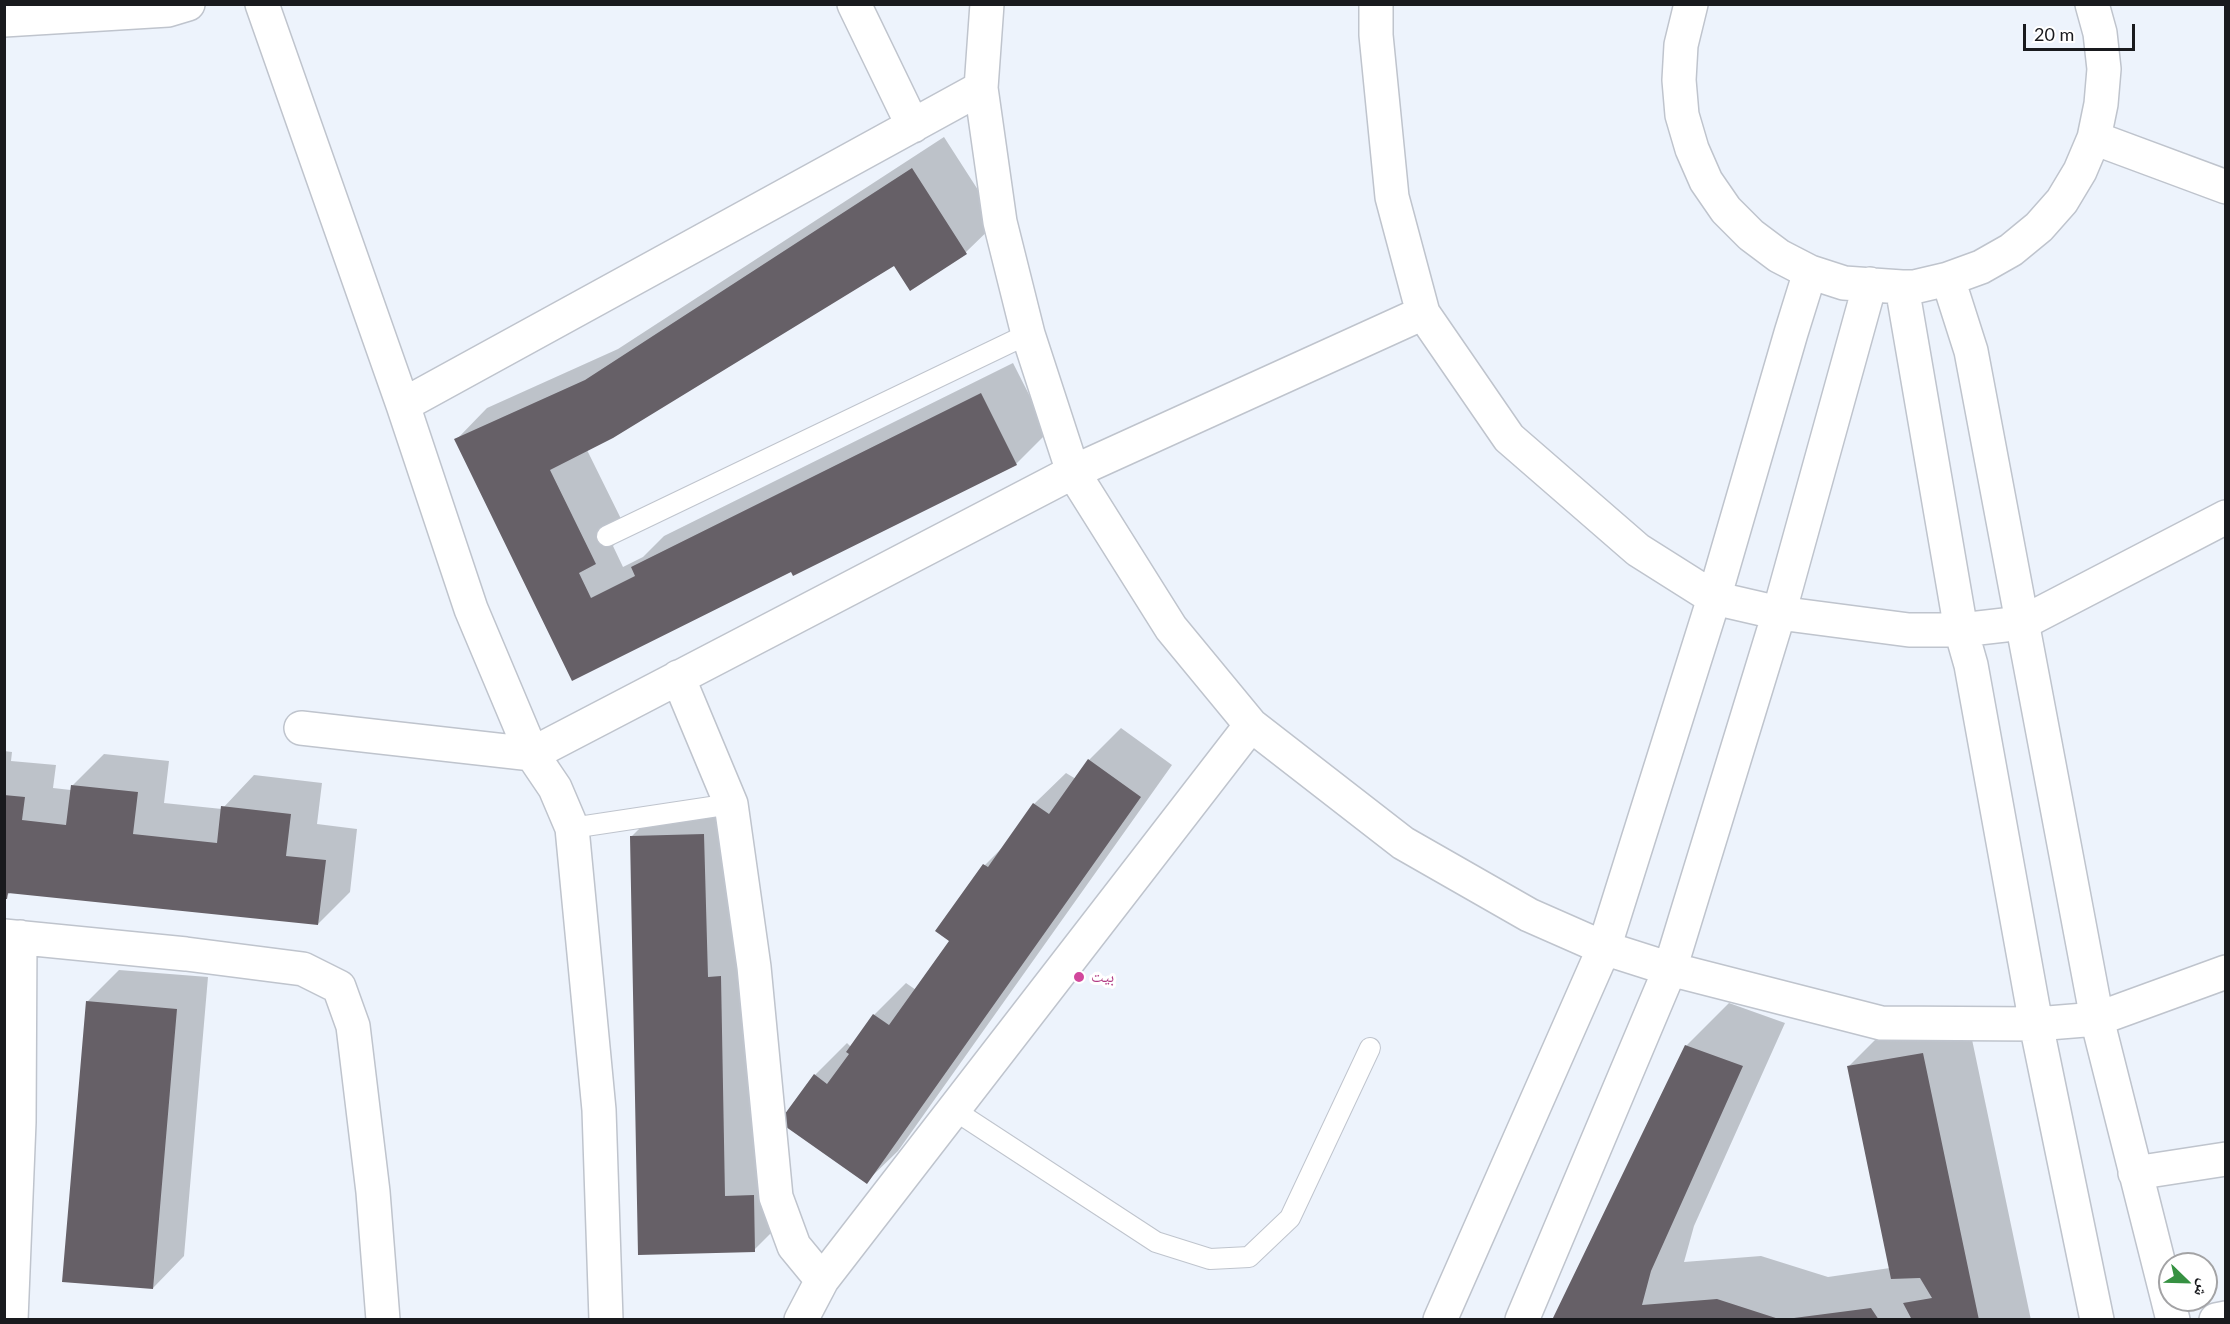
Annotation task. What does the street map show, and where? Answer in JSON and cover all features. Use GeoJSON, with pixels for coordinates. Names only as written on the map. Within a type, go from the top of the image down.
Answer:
{"type":"FeatureCollection","features":[{"type":"Feature","properties":{"kind":"street"},"geometry":{"type":"LineString","coordinates":[[4,20],[168,10],[188,4]]}},
{"type":"Feature","properties":{"kind":"street"},"geometry":{"type":"LineString","coordinates":[[262,4],[403,405],[471,609],[532,754],[555,788],[572,828],[599,1110],[606,1320]]}},
{"type":"Feature","properties":{"kind":"street"},"geometry":{"type":"LineString","coordinates":[[854,4],[913,126]]}},
{"type":"Feature","properties":{"kind":"street"},"geometry":{"type":"LineString","coordinates":[[987,4],[981,88],[1000,222],[1028,334],[1073,472],[1171,628],[1251,725],[1403,843],[1529,915],[1604,948],[1670,969],[1881,1023],[2036,1024],[2097,1019],[2226,972]]}},
{"type":"Feature","properties":{"kind":"street"},"geometry":{"type":"LineString","coordinates":[[1376,4],[1376,35],[1392,198],[1424,313],[1509,438],[1638,550],[1714,598],[1779,613],[1909,630],[1960,630],[2022,623],[2226,517]]}},
{"type":"Feature","properties":{"kind":"street"},"geometry":{"type":"LineString","coordinates":[[1685,7],[1679,80],[1682,115],[1692,149],[1706,181],[1726,210],[1751,235],[1779,256],[1810,272],[1844,283],[1914,287],[1948,279],[1981,267],[2011,250],[2039,227],[2062,201],[2080,171],[2094,138],[2101,104],[2104,69],[2100,33],[2092,4]]}},
{"type":"Feature","properties":{"kind":"street"},"geometry":{"type":"LineString","coordinates":[[403,405],[981,88]]}},
{"type":"Feature","properties":{"kind":"street"},"geometry":{"type":"LineString","coordinates":[[2094,138],[2226,187]]}},
{"type":"Feature","properties":{"kind":"street"},"geometry":{"type":"LineString","coordinates":[[1440,1320],[1604,948],[1714,598],[1810,272]]}},
{"type":"Feature","properties":{"kind":"street"},"geometry":{"type":"LineString","coordinates":[[1948,279],[1971,351],[2097,1019],[2173,1320]]}},
{"type":"Feature","properties":{"kind":"street"},"geometry":{"type":"LineString","coordinates":[[1522,1320],[1670,969],[1779,613],[1870,284]]}},
{"type":"Feature","properties":{"kind":"street"},"geometry":{"type":"LineString","coordinates":[[1902,287],[1960,630],[1971,665],[2036,1024],[2097,1320]]}},
{"type":"Feature","properties":{"kind":"street"},"geometry":{"type":"LineString","coordinates":[[300,728],[532,754],[1073,472],[1424,313]]}},
{"type":"Feature","properties":{"kind":"street"},"geometry":{"type":"LineString","coordinates":[[678,677],[731,804],[754,967],[776,1197],[794,1246],[822,1280]]}},
{"type":"Feature","properties":{"kind":"street"},"geometry":{"type":"LineString","coordinates":[[801,1320],[822,1280],[1251,725]]}},
{"type":"Feature","properties":{"kind":"street"},"geometry":{"type":"LineString","coordinates":[[11,1320],[12,937],[186,954],[303,969],[339,987],[353,1026],[373,1192],[383,1320]]}},
{"type":"Feature","properties":{"kind":"street"},"geometry":{"type":"LineString","coordinates":[[2135,1173],[2226,1159]]}},
{"type":"Feature","properties":{"kind":"street"},"geometry":{"type":"LineString","coordinates":[[2216,1320],[2226,1318]]}},
{"type":"Feature","properties":{"kind":"lane"},"geometry":{"type":"LineString","coordinates":[[607,536],[1028,334]]}},
{"type":"Feature","properties":{"kind":"lane"},"geometry":{"type":"LineString","coordinates":[[572,828],[731,804]]}},
{"type":"Feature","properties":{"kind":"lane"},"geometry":{"type":"LineString","coordinates":[[954,1110],[1156,1242],[1210,1259],[1249,1257],[1290,1218],[1370,1048]]}},
{"type":"Feature","properties":{"kind":"building"},"geometry":{"type":"Polygon","coordinates":[[[912,168],[967,254],[910,291],[894,266],[613,438],[550,470],[596,564],[579,573],[591,598],[635,576],[631,567],[981,393],[1017,465],[793,576],[791,572],[572,681],[454,439],[585,380],[912,168]]]}},
{"type":"Feature","properties":{"kind":"building"},"geometry":{"type":"Polygon","coordinates":[[[1088,759],[1141,797],[867,1184],[779,1122],[814,1074],[827,1084],[849,1054],[846,1052],[873,1014],[889,1025],[949,941],[935,931],[983,864],[988,867],[1033,803],[1049,814],[1088,759]]]}},
{"type":"Feature","properties":{"kind":"building"},"geometry":{"type":"Polygon","coordinates":[[[71,785],[138,792],[133,834],[217,843],[221,806],[291,814],[286,856],[326,860],[318,925],[8,893],[7,899],[4,899],[4,795],[25,797],[22,820],[66,825],[71,785]]]}},
{"type":"Feature","properties":{"kind":"building"},"geometry":{"type":"Polygon","coordinates":[[[704,834],[708,977],[721,976],[725,1196],[754,1195],[755,1252],[638,1255],[630,836],[704,834]]]}},
{"type":"Feature","properties":{"kind":"building"},"geometry":{"type":"Polygon","coordinates":[[[86,1001],[177,1009],[153,1289],[62,1282],[86,1001]]]}},
{"type":"Feature","properties":{"kind":"building"},"geometry":{"type":"Polygon","coordinates":[[[1685,1045],[1743,1066],[1651,1271],[1642,1305],[1717,1299],[1782,1320],[1552,1320],[1685,1045]]]}},
{"type":"Feature","properties":{"kind":"building"},"geometry":{"type":"Polygon","coordinates":[[[1923,1053],[1979,1320],[1912,1320],[1903,1303],[1932,1298],[1920,1278],[1891,1279],[1847,1066],[1923,1053]]]}},
{"type":"Feature","properties":{"kind":"building"},"geometry":{"type":"Polygon","coordinates":[[[1871,1308],[1879,1320],[1795,1320],[1794,1318],[1871,1308]]]}},
{"type":"Feature","properties":{"kind":"place","name":"بيت"},"geometry":{"type":"Point","coordinates":[1079,977]}}]}
